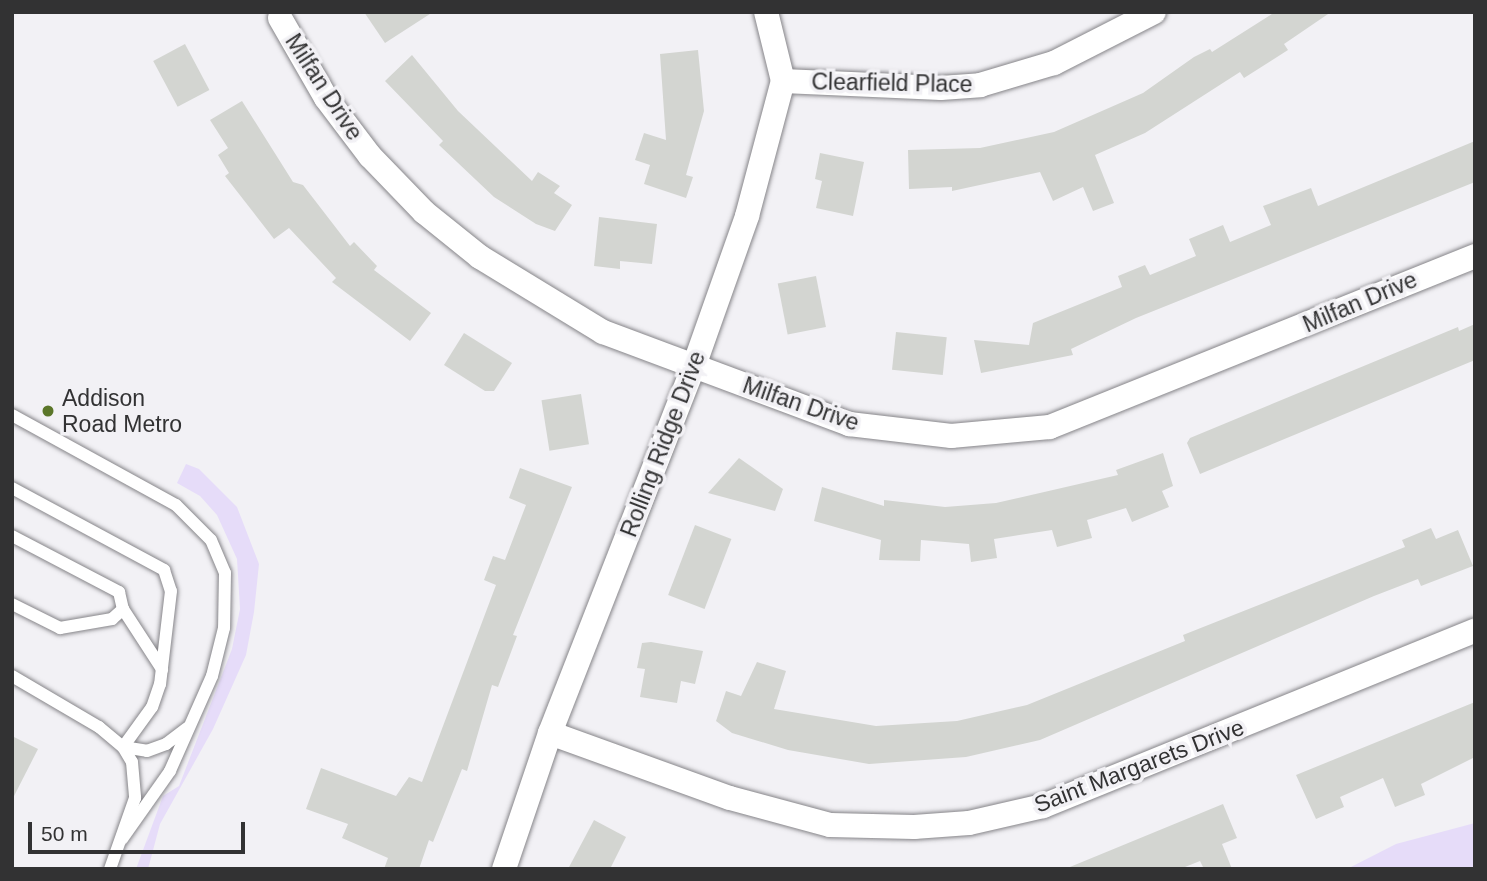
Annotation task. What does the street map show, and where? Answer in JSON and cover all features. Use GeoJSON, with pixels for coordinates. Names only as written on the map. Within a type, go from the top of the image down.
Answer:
{"type":"FeatureCollection","features":[{"type":"Feature","properties":{"kind":"street","name":"Rolling Ridge Drive"},"geometry":{"type":"LineString","coordinates":[[504,869],[550,733],[694,366],[747,216],[783,81],[766,12]]}},
{"type":"Feature","properties":{"kind":"street","name":"Clearfield Place"},"geometry":{"type":"LineString","coordinates":[[783,81],[940,88],[980,85],[1054,63],[1154,12]]}},
{"type":"Feature","properties":{"kind":"street","name":"Milfan Drive"},"geometry":{"type":"LineString","coordinates":[[280,18],[326,98],[370,156],[451,235],[517,282],[603,332],[849,424],[928,435],[1017,432],[1098,410],[1475,256]]}},
{"type":"Feature","properties":{"kind":"street","name":"Saint Margarets Drive"},"geometry":{"type":"LineString","coordinates":[[550,733],[730,798],[830,825],[914,827],[969,823],[1044,806],[1475,631]]}},
{"type":"Feature","properties":{"kind":"lane"},"geometry":{"type":"LineString","coordinates":[[12,415],[176,505],[211,540],[225,573],[225,615],[212,676],[170,771],[122,839]]}},
{"type":"Feature","properties":{"kind":"lane"},"geometry":{"type":"LineString","coordinates":[[12,488],[164,570],[171,591],[162,669],[152,707],[123,747]]}},
{"type":"Feature","properties":{"kind":"lane"},"geometry":{"type":"LineString","coordinates":[[12,536],[119,592],[123,609],[162,669]]}},
{"type":"Feature","properties":{"kind":"lane"},"geometry":{"type":"LineString","coordinates":[[12,604],[60,628],[112,619],[123,609]]}},
{"type":"Feature","properties":{"kind":"lane"},"geometry":{"type":"LineString","coordinates":[[12,676],[79,713],[123,747],[132,762],[135,798],[110,869]]}},
{"type":"Feature","properties":{"kind":"lane"},"geometry":{"type":"LineString","coordinates":[[123,747],[147,751],[166,744],[190,726]]}},
{"type":"Feature","properties":{"kind":"shaded area"},"geometry":{"type":"Polygon","coordinates":[[[186,464],[199,469],[237,507],[259,564],[254,612],[246,655],[213,729],[160,824],[148,869],[136,869],[163,796],[179,786],[232,649],[240,609],[237,559],[217,515],[200,496],[177,483],[186,464]]]}},
{"type":"Feature","properties":{"kind":"shaded area"},"geometry":{"type":"Polygon","coordinates":[[[1475,823],[1475,869],[1347,869],[1396,844],[1475,823]]]}},
{"type":"Feature","properties":{"kind":"building"},"geometry":{"type":"Polygon","coordinates":[[[364,12],[433,12],[385,43],[364,12]]]}},
{"type":"Feature","properties":{"kind":"building"},"geometry":{"type":"Polygon","coordinates":[[[1275,12],[1331,12],[1284,44],[1288,50],[1244,78],[1240,72],[1145,133],[1095,155],[1114,203],[1093,211],[1083,187],[1053,201],[1040,172],[952,191],[952,187],[909,189],[908,150],[980,148],[1054,132],[1143,93],[1194,57],[1210,49],[1212,52],[1275,12]]]}},
{"type":"Feature","properties":{"kind":"building"},"geometry":{"type":"Polygon","coordinates":[[[185,44],[209,90],[178,107],[153,61],[185,44]]]}},
{"type":"Feature","properties":{"kind":"building"},"geometry":{"type":"Polygon","coordinates":[[[698,50],[704,111],[686,175],[693,177],[686,198],[644,184],[650,165],[635,160],[644,133],[666,140],[660,54],[698,50]]]}},
{"type":"Feature","properties":{"kind":"building"},"geometry":{"type":"Polygon","coordinates":[[[412,55],[458,111],[532,181],[538,172],[560,186],[554,193],[572,205],[555,231],[536,224],[494,197],[439,145],[443,141],[385,81],[412,55]]]}},
{"type":"Feature","properties":{"kind":"building"},"geometry":{"type":"Polygon","coordinates":[[[242,101],[293,182],[303,185],[350,246],[354,242],[377,266],[374,270],[431,313],[410,341],[332,282],[336,278],[289,228],[274,239],[225,176],[229,173],[218,155],[228,148],[210,120],[242,101]]]}},
{"type":"Feature","properties":{"kind":"building"},"geometry":{"type":"Polygon","coordinates":[[[1475,141],[1475,182],[1136,318],[1071,349],[1073,355],[981,373],[974,340],[1029,345],[1033,323],[1122,287],[1118,276],[1145,265],[1150,275],[1196,256],[1189,239],[1223,225],[1230,242],[1271,225],[1263,206],[1311,188],[1318,206],[1475,141]]]}},
{"type":"Feature","properties":{"kind":"building"},"geometry":{"type":"Polygon","coordinates":[[[820,153],[864,162],[853,216],[816,208],[822,181],[815,179],[820,153]]]}},
{"type":"Feature","properties":{"kind":"building"},"geometry":{"type":"Polygon","coordinates":[[[599,217],[657,224],[652,264],[620,261],[620,269],[594,266],[599,217]]]}},
{"type":"Feature","properties":{"kind":"building"},"geometry":{"type":"Polygon","coordinates":[[[816,276],[826,327],[788,334],[778,283],[816,276]]]}},
{"type":"Feature","properties":{"kind":"building"},"geometry":{"type":"Polygon","coordinates":[[[1475,324],[1475,360],[1200,474],[1187,443],[1190,438],[1458,327],[1459,331],[1475,324]]]}},
{"type":"Feature","properties":{"kind":"building"},"geometry":{"type":"Polygon","coordinates":[[[896,332],[947,337],[943,375],[892,370],[896,332]]]}},
{"type":"Feature","properties":{"kind":"building"},"geometry":{"type":"Polygon","coordinates":[[[464,333],[512,363],[494,391],[485,391],[444,365],[464,333]]]}},
{"type":"Feature","properties":{"kind":"building"},"geometry":{"type":"Polygon","coordinates":[[[581,394],[589,444],[549,451],[541,400],[581,394]]]}},
{"type":"Feature","properties":{"kind":"building"},"geometry":{"type":"Polygon","coordinates":[[[1163,453],[1173,486],[1162,491],[1169,507],[1132,522],[1126,508],[1087,520],[1092,538],[1057,547],[1052,530],[994,539],[997,558],[971,562],[969,544],[921,540],[920,561],[879,560],[881,540],[814,521],[822,487],[884,506],[884,500],[945,507],[996,503],[1118,475],[1116,470],[1163,453]]]}},
{"type":"Feature","properties":{"kind":"building"},"geometry":{"type":"Polygon","coordinates":[[[739,458],[783,489],[775,511],[708,493],[739,458]]]}},
{"type":"Feature","properties":{"kind":"building"},"geometry":{"type":"Polygon","coordinates":[[[520,468],[572,487],[513,635],[517,636],[498,687],[492,685],[467,771],[462,769],[433,842],[429,840],[419,869],[384,869],[388,858],[342,838],[348,824],[306,809],[321,768],[396,796],[409,777],[422,782],[496,585],[484,580],[493,556],[505,560],[526,505],[509,498],[520,468]]]}},
{"type":"Feature","properties":{"kind":"building"},"geometry":{"type":"Polygon","coordinates":[[[695,525],[731,539],[705,609],[668,595],[695,525]]]}},
{"type":"Feature","properties":{"kind":"building"},"geometry":{"type":"Polygon","coordinates":[[[1431,528],[1436,539],[1458,530],[1473,566],[1421,586],[1418,579],[1374,596],[1040,740],[966,757],[869,764],[788,750],[732,733],[716,721],[726,691],[741,696],[757,662],[786,671],[774,709],[876,726],[957,721],[1027,705],[1185,641],[1183,635],[1405,547],[1402,540],[1431,528]]]}},
{"type":"Feature","properties":{"kind":"building"},"geometry":{"type":"Polygon","coordinates":[[[651,642],[703,651],[695,684],[681,681],[677,703],[640,697],[645,669],[637,668],[642,643],[651,642]]]}},
{"type":"Feature","properties":{"kind":"building"},"geometry":{"type":"Polygon","coordinates":[[[1475,702],[1475,757],[1421,784],[1425,795],[1395,807],[1383,778],[1340,797],[1344,807],[1316,819],[1296,775],[1475,702]]]}},
{"type":"Feature","properties":{"kind":"building"},"geometry":{"type":"Polygon","coordinates":[[[12,736],[38,749],[12,800],[12,736]]]}},
{"type":"Feature","properties":{"kind":"building"},"geometry":{"type":"Polygon","coordinates":[[[1223,804],[1237,838],[1222,844],[1232,869],[1204,869],[1200,861],[1180,869],[1065,869],[1223,804]]]}},
{"type":"Feature","properties":{"kind":"building"},"geometry":{"type":"Polygon","coordinates":[[[594,820],[626,837],[610,869],[568,869],[594,820]]]}},
{"type":"Feature","properties":{"kind":"place","name":"Addison Road Metro"},"geometry":{"type":"Point","coordinates":[48,411]}}]}
